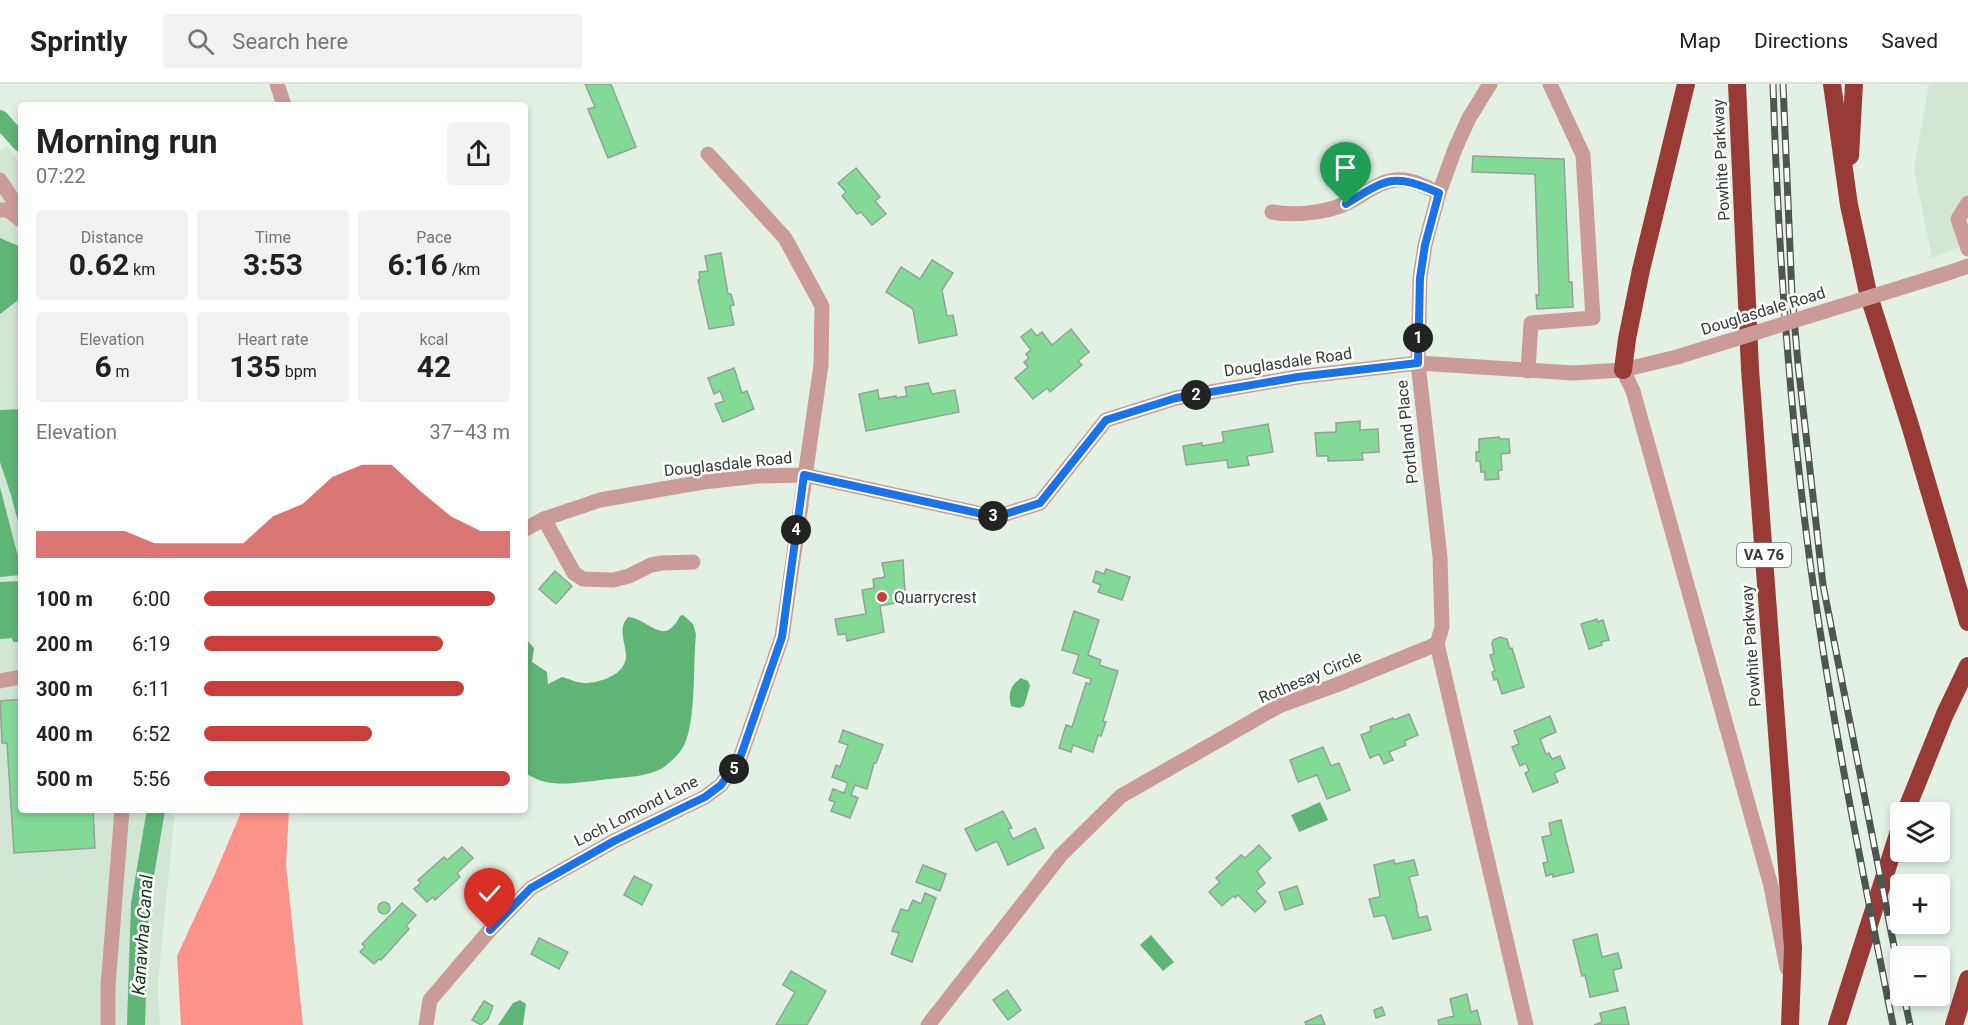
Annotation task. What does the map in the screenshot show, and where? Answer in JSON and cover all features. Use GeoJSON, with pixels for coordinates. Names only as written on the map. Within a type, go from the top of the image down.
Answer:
{"type":"FeatureCollection","features":[{"type":"Feature","properties":{"kind":"highway"},"geometry":{"type":"LineString","coordinates":[[1623,370],[1641,270],[1686,84]]}},
{"type":"Feature","properties":{"kind":"highway","name":"Powhite Parkway"},"geometry":{"type":"LineString","coordinates":[[1737,84],[1750,369],[1793,948],[1791,1025]]}},
{"type":"Feature","properties":{"kind":"highway"},"geometry":{"type":"LineString","coordinates":[[1832,84],[1849,205],[1868,293],[1968,622]]}},
{"type":"Feature","properties":{"kind":"highway"},"geometry":{"type":"LineString","coordinates":[[1849,205],[1850,128],[1854,84]]}},
{"type":"Feature","properties":{"kind":"highway"},"geometry":{"type":"LineString","coordinates":[[1909,802],[1945,714],[1968,666]]}},
{"type":"Feature","properties":{"kind":"highway"},"geometry":{"type":"LineString","coordinates":[[1837,1025],[1890,859]]}},
{"type":"Feature","properties":{"kind":"highway"},"geometry":{"type":"LineString","coordinates":[[1954,1025],[1968,980]]}},
{"type":"Feature","properties":{"kind":"street"},"geometry":{"type":"LineString","coordinates":[[277,84],[283,102]]}},
{"type":"Feature","properties":{"kind":"street","name":"Portland Place"},"geometry":{"type":"LineString","coordinates":[[1437,644],[1442,627],[1440,557],[1418,363],[1420,278],[1425,245],[1439,193],[1469,118],[1490,84]]}},
{"type":"Feature","properties":{"kind":"street"},"geometry":{"type":"LineString","coordinates":[[1528,371],[1531,323],[1593,318],[1583,155],[1550,84]]}},
{"type":"Feature","properties":{"kind":"street","name":"Loch Lomond Lane"},"geometry":{"type":"LineString","coordinates":[[426,1025],[430,1000],[490,930],[531,888],[614,841],[705,797],[721,785],[740,758],[782,637],[821,364],[822,306],[785,238],[708,154]]}},
{"type":"Feature","properties":{"kind":"street"},"geometry":{"type":"LineString","coordinates":[[0,180],[18,207]]}},
{"type":"Feature","properties":{"kind":"street"},"geometry":{"type":"LineString","coordinates":[[1272,212],[1283,214],[1329,209],[1346,204],[1381,184],[1395,180],[1406,180],[1439,193]]}},
{"type":"Feature","properties":{"kind":"street"},"geometry":{"type":"LineString","coordinates":[[1968,203],[1958,219],[1968,249]]}},
{"type":"Feature","properties":{"kind":"street"},"geometry":{"type":"LineString","coordinates":[[0,210],[8,210],[18,218]]}},
{"type":"Feature","properties":{"kind":"street","name":"Douglasdale Road"},"geometry":{"type":"LineString","coordinates":[[528,527],[544,519],[600,500],[664,488],[758,476],[804,475],[996,517],[1040,503],[1106,420],[1176,398],[1298,377],[1418,363],[1573,373],[1623,370],[1677,357],[1968,266]]}},
{"type":"Feature","properties":{"kind":"street"},"geometry":{"type":"LineString","coordinates":[[1623,370],[1636,402],[1771,886],[1791,994]]}},
{"type":"Feature","properties":{"kind":"street"},"geometry":{"type":"LineString","coordinates":[[544,519],[574,573],[583,579],[612,580],[662,563],[693,562]]}},
{"type":"Feature","properties":{"kind":"street"},"geometry":{"type":"LineString","coordinates":[[1437,644],[1527,1025]]}},
{"type":"Feature","properties":{"kind":"street","name":"Rothesay Circle"},"geometry":{"type":"LineString","coordinates":[[928,1025],[1061,855],[1121,796],[1279,706],[1437,644]]}},
{"type":"Feature","properties":{"kind":"street"},"geometry":{"type":"LineString","coordinates":[[0,681],[18,678]]}},
{"type":"Feature","properties":{"kind":"street"},"geometry":{"type":"LineString","coordinates":[[114,813],[120,840]]}},
{"type":"Feature","properties":{"kind":"street"},"geometry":{"type":"LineString","coordinates":[[108,1025],[108,986],[122,813]]}},
{"type":"Feature","properties":{"kind":"shaded area"},"geometry":{"type":"Polygon","coordinates":[[[1929,84],[1968,84],[1968,243],[1932,258],[1914,169],[1929,84]]]}},
{"type":"Feature","properties":{"kind":"shaded area"},"geometry":{"type":"Polygon","coordinates":[[[7,146],[18,161],[18,813],[175,813],[158,983],[160,1025],[0,1025],[0,151],[7,146]]]}},
{"type":"Feature","properties":{"kind":"shaded area"},"geometry":{"type":"Polygon","coordinates":[[[0,238],[18,246],[18,300],[0,314],[0,238]]]}},
{"type":"Feature","properties":{"kind":"shaded area"},"geometry":{"type":"Polygon","coordinates":[[[18,409],[18,522],[0,462],[0,410],[18,409]]]}},
{"type":"Feature","properties":{"kind":"shaded area"},"geometry":{"type":"Polygon","coordinates":[[[0,487],[18,556],[18,575],[0,577],[0,487]]]}},
{"type":"Feature","properties":{"kind":"shaded area"},"geometry":{"type":"Polygon","coordinates":[[[18,581],[18,642],[13,642],[12,638],[0,639],[0,582],[18,581]]]}},
{"type":"Feature","properties":{"kind":"shaded area"},"geometry":{"type":"Polygon","coordinates":[[[683,615],[693,624],[696,634],[693,706],[689,733],[681,750],[673,759],[657,771],[642,775],[571,783],[552,783],[528,775],[528,641],[534,648],[532,662],[547,672],[548,684],[562,677],[591,683],[610,677],[625,663],[623,626],[628,617],[662,631],[674,626],[683,615]]]}},
{"type":"Feature","properties":{"kind":"shaded area"},"geometry":{"type":"Polygon","coordinates":[[[1021,678],[1028,681],[1030,686],[1024,706],[1019,708],[1011,706],[1010,694],[1014,684],[1021,678]]]}},
{"type":"Feature","properties":{"kind":"shaded area"},"geometry":{"type":"Polygon","coordinates":[[[1320,802],[1328,820],[1299,832],[1291,815],[1320,802]]]}},
{"type":"Feature","properties":{"kind":"shaded area"},"geometry":{"type":"Polygon","coordinates":[[[241,813],[289,813],[286,865],[303,1025],[181,1025],[177,956],[241,813]]]}},
{"type":"Feature","properties":{"kind":"shaded area"},"geometry":{"type":"Polygon","coordinates":[[[1151,935],[1174,962],[1163,971],[1140,945],[1151,935]]]}},
{"type":"Feature","properties":{"kind":"shaded area"},"geometry":{"type":"Polygon","coordinates":[[[520,1000],[526,1004],[523,1025],[498,1025],[513,1003],[520,1000]]]}},
{"type":"Feature","properties":{"kind":"building"},"geometry":{"type":"Polygon","coordinates":[[[585,84],[611,84],[636,147],[608,158],[588,109],[595,107],[585,84]]]}},
{"type":"Feature","properties":{"kind":"building"},"geometry":{"type":"Polygon","coordinates":[[[1473,156],[1564,159],[1569,282],[1572,282],[1573,307],[1537,309],[1536,295],[1539,295],[1535,174],[1472,172],[1473,156]]]}},
{"type":"Feature","properties":{"kind":"building"},"geometry":{"type":"Polygon","coordinates":[[[856,168],[880,197],[875,201],[886,214],[872,225],[861,212],[857,214],[842,196],[846,192],[838,183],[856,168]]]}},
{"type":"Feature","properties":{"kind":"building"},"geometry":{"type":"Polygon","coordinates":[[[721,253],[728,294],[731,294],[734,305],[730,306],[734,325],[709,329],[698,280],[700,280],[699,272],[708,271],[705,256],[721,253]]]}},
{"type":"Feature","properties":{"kind":"building"},"geometry":{"type":"Polygon","coordinates":[[[932,260],[953,273],[942,290],[947,316],[953,315],[957,335],[919,343],[913,309],[886,292],[901,267],[920,279],[932,260]]]}},
{"type":"Feature","properties":{"kind":"building"},"geometry":{"type":"Polygon","coordinates":[[[1031,329],[1037,336],[1042,332],[1052,345],[1071,329],[1089,352],[1078,361],[1082,365],[1050,392],[1047,388],[1033,399],[1015,378],[1028,367],[1024,362],[1029,358],[1026,354],[1031,350],[1021,337],[1031,329]]]}},
{"type":"Feature","properties":{"kind":"building"},"geometry":{"type":"Polygon","coordinates":[[[734,368],[742,393],[747,391],[754,409],[723,422],[715,404],[724,401],[720,391],[714,394],[708,378],[734,368]]]}},
{"type":"Feature","properties":{"kind":"building"},"geometry":{"type":"Polygon","coordinates":[[[928,383],[932,394],[955,390],[959,412],[866,431],[859,394],[878,390],[879,399],[896,396],[896,398],[907,396],[905,387],[928,383]]]}},
{"type":"Feature","properties":{"kind":"building"},"geometry":{"type":"Polygon","coordinates":[[[1360,421],[1360,430],[1378,429],[1379,452],[1362,453],[1363,460],[1328,461],[1328,456],[1317,456],[1315,433],[1336,432],[1336,423],[1360,421]]]}},
{"type":"Feature","properties":{"kind":"building"},"geometry":{"type":"Polygon","coordinates":[[[1268,424],[1273,452],[1247,456],[1249,465],[1228,468],[1227,460],[1186,465],[1183,446],[1202,443],[1202,446],[1224,442],[1222,432],[1268,424]]]}},
{"type":"Feature","properties":{"kind":"building"},"geometry":{"type":"Polygon","coordinates":[[[1499,437],[1509,439],[1510,453],[1501,454],[1502,470],[1498,471],[1499,479],[1485,480],[1485,472],[1481,472],[1480,461],[1476,461],[1479,439],[1499,437]]]}},
{"type":"Feature","properties":{"kind":"building","name":"Quarrycrest"},"geometry":{"type":"Polygon","coordinates":[[[903,560],[905,592],[900,592],[902,602],[880,606],[884,632],[847,641],[846,634],[838,635],[835,619],[866,614],[862,590],[874,588],[873,579],[885,577],[882,563],[903,560]]]}},
{"type":"Feature","properties":{"kind":"building"},"geometry":{"type":"Polygon","coordinates":[[[1106,569],[1130,577],[1122,600],[1098,592],[1101,585],[1093,582],[1096,571],[1104,574],[1106,569]]]}},
{"type":"Feature","properties":{"kind":"building"},"geometry":{"type":"Polygon","coordinates":[[[555,571],[572,586],[556,604],[539,589],[555,571]]]}},
{"type":"Feature","properties":{"kind":"building"},"geometry":{"type":"Polygon","coordinates":[[[1074,611],[1099,620],[1088,655],[1101,660],[1099,665],[1118,671],[1103,721],[1106,722],[1101,736],[1098,735],[1093,752],[1073,745],[1071,752],[1059,748],[1066,725],[1072,727],[1086,683],[1090,684],[1091,679],[1073,673],[1079,655],[1062,650],[1074,611]]]}},
{"type":"Feature","properties":{"kind":"building"},"geometry":{"type":"Polygon","coordinates":[[[1597,619],[1597,622],[1603,620],[1609,640],[1589,649],[1581,624],[1597,619]]]}},
{"type":"Feature","properties":{"kind":"building"},"geometry":{"type":"Polygon","coordinates":[[[1500,637],[1507,639],[1510,649],[1512,648],[1524,687],[1502,694],[1497,679],[1494,680],[1492,672],[1495,671],[1490,655],[1494,654],[1493,640],[1500,637]]]}},
{"type":"Feature","properties":{"kind":"building"},"geometry":{"type":"Polygon","coordinates":[[[18,699],[18,813],[93,813],[95,848],[14,853],[7,743],[2,743],[0,701],[18,699]]]}},
{"type":"Feature","properties":{"kind":"building"},"geometry":{"type":"Polygon","coordinates":[[[1409,714],[1418,735],[1404,741],[1406,745],[1389,752],[1393,760],[1384,764],[1379,754],[1370,758],[1361,735],[1371,731],[1370,727],[1409,714]]]}},
{"type":"Feature","properties":{"kind":"building"},"geometry":{"type":"Polygon","coordinates":[[[1550,716],[1556,732],[1540,739],[1546,754],[1549,753],[1552,759],[1560,756],[1565,768],[1554,773],[1558,782],[1533,792],[1525,773],[1529,771],[1526,763],[1520,766],[1512,747],[1519,744],[1514,731],[1550,716]]]}},
{"type":"Feature","properties":{"kind":"building"},"geometry":{"type":"Polygon","coordinates":[[[843,730],[883,745],[874,763],[867,789],[855,785],[851,795],[858,798],[850,818],[831,811],[835,802],[829,800],[833,789],[844,793],[848,783],[832,777],[836,765],[840,767],[848,745],[839,742],[843,730]]]}},
{"type":"Feature","properties":{"kind":"building"},"geometry":{"type":"Polygon","coordinates":[[[1323,747],[1331,766],[1339,763],[1350,790],[1327,799],[1317,775],[1298,782],[1290,760],[1323,747]]]}},
{"type":"Feature","properties":{"kind":"building"},"geometry":{"type":"Polygon","coordinates":[[[1003,811],[1012,828],[1008,829],[1013,839],[1035,828],[1044,848],[1008,865],[997,841],[976,851],[965,829],[1003,811]]]}},
{"type":"Feature","properties":{"kind":"building"},"geometry":{"type":"Polygon","coordinates":[[[1561,820],[1574,872],[1553,877],[1553,874],[1546,876],[1543,863],[1548,862],[1542,837],[1551,835],[1549,823],[1561,820]]]}},
{"type":"Feature","properties":{"kind":"building"},"geometry":{"type":"Polygon","coordinates":[[[1259,845],[1271,858],[1257,871],[1265,883],[1256,891],[1266,902],[1255,912],[1238,895],[1235,898],[1233,896],[1222,906],[1209,892],[1220,882],[1216,878],[1241,855],[1245,858],[1259,845]]]}},
{"type":"Feature","properties":{"kind":"building"},"geometry":{"type":"Polygon","coordinates":[[[462,847],[473,858],[457,873],[460,877],[435,900],[433,897],[427,902],[414,889],[421,883],[418,880],[444,857],[447,860],[462,847]]]}},
{"type":"Feature","properties":{"kind":"building"},"geometry":{"type":"Polygon","coordinates":[[[1394,860],[1395,864],[1414,860],[1418,875],[1409,877],[1416,907],[1419,918],[1427,916],[1431,930],[1393,939],[1385,915],[1374,917],[1369,899],[1380,895],[1374,865],[1394,860]]]}},
{"type":"Feature","properties":{"kind":"building"},"geometry":{"type":"Polygon","coordinates":[[[923,865],[946,874],[940,891],[916,882],[923,865]]]}},
{"type":"Feature","properties":{"kind":"building"},"geometry":{"type":"Polygon","coordinates":[[[634,876],[652,885],[642,905],[624,895],[634,876]]]}},
{"type":"Feature","properties":{"kind":"building"},"geometry":{"type":"Polygon","coordinates":[[[1297,886],[1303,904],[1285,910],[1279,892],[1297,886]]]}},
{"type":"Feature","properties":{"kind":"building"},"geometry":{"type":"Polygon","coordinates":[[[925,893],[936,898],[912,962],[891,954],[899,933],[892,931],[901,909],[908,911],[913,900],[921,904],[925,893]]]}},
{"type":"Feature","properties":{"kind":"building"},"geometry":{"type":"Polygon","coordinates":[[[386,902],[390,908],[386,914],[382,914],[378,906],[386,902]]]}},
{"type":"Feature","properties":{"kind":"building"},"geometry":{"type":"Polygon","coordinates":[[[402,903],[416,915],[406,926],[409,929],[381,960],[379,959],[374,964],[360,952],[365,947],[362,944],[402,903]]]}},
{"type":"Feature","properties":{"kind":"building"},"geometry":{"type":"Polygon","coordinates":[[[1597,934],[1602,957],[1618,953],[1622,968],[1613,970],[1618,991],[1590,997],[1573,940],[1597,934]]]}},
{"type":"Feature","properties":{"kind":"building"},"geometry":{"type":"Polygon","coordinates":[[[539,938],[568,952],[559,969],[531,954],[539,938]]]}},
{"type":"Feature","properties":{"kind":"building"},"geometry":{"type":"Polygon","coordinates":[[[791,971],[826,991],[807,1025],[776,1025],[795,992],[783,985],[791,971]]]}},
{"type":"Feature","properties":{"kind":"building"},"geometry":{"type":"Polygon","coordinates":[[[1007,990],[1021,1010],[1008,1020],[993,1000],[1007,990]]]}},
{"type":"Feature","properties":{"kind":"building"},"geometry":{"type":"Polygon","coordinates":[[[1467,994],[1471,1012],[1477,1010],[1481,1025],[1439,1025],[1438,1020],[1454,1016],[1450,999],[1467,994]]]}},
{"type":"Feature","properties":{"kind":"building"},"geometry":{"type":"Polygon","coordinates":[[[484,1001],[493,1006],[488,1019],[481,1025],[472,1020],[484,1001]]]}},
{"type":"Feature","properties":{"kind":"building"},"geometry":{"type":"Polygon","coordinates":[[[1382,1007],[1385,1015],[1376,1018],[1374,1010],[1382,1007]]]}},
{"type":"Feature","properties":{"kind":"building"},"geometry":{"type":"Polygon","coordinates":[[[1625,1007],[1629,1025],[1594,1025],[1602,1022],[1600,1013],[1625,1007]]]}},
{"type":"Feature","properties":{"kind":"building"},"geometry":{"type":"Polygon","coordinates":[[[1321,1015],[1325,1025],[1306,1025],[1305,1022],[1321,1015]]]}},
{"type":"Feature","properties":{"kind":"waterway","name":"Kanawha Canal"},"geometry":{"type":"LineString","coordinates":[[0,119],[18,140]]}},
{"type":"Feature","properties":{"kind":"waterway","name":"Kanawha Canal"},"geometry":{"type":"LineString","coordinates":[[136,1025],[140,904],[155,813]]}},
{"type":"Feature","properties":{"kind":"railway"},"geometry":{"type":"LineString","coordinates":[[1773,84],[1786,327],[1803,509],[1838,741],[1893,1025]]}},
{"type":"Feature","properties":{"kind":"railway"},"geometry":{"type":"LineString","coordinates":[[1783,84],[1792,295],[1823,585],[1894,946]]}},
{"type":"Feature","properties":{"kind":"railway"},"geometry":{"type":"LineString","coordinates":[[1906,1006],[1910,1025]]}},
{"type":"Feature","properties":{"kind":"place","name":"Quarrycrest"},"geometry":{"type":"Point","coordinates":[882,597]}},
{"type":"Feature","properties":{"kind":"route"},"geometry":{"type":"LineString","coordinates":[[490,930],[531,888],[614,841],[705,797],[721,785],[732,772],[740,758],[782,637],[804,475],[996,517],[1040,503],[1106,420],[1176,398],[1298,377],[1418,363],[1420,278],[1425,245],[1439,193],[1417,183],[1395,180],[1381,184],[1346,204]]}}]}
